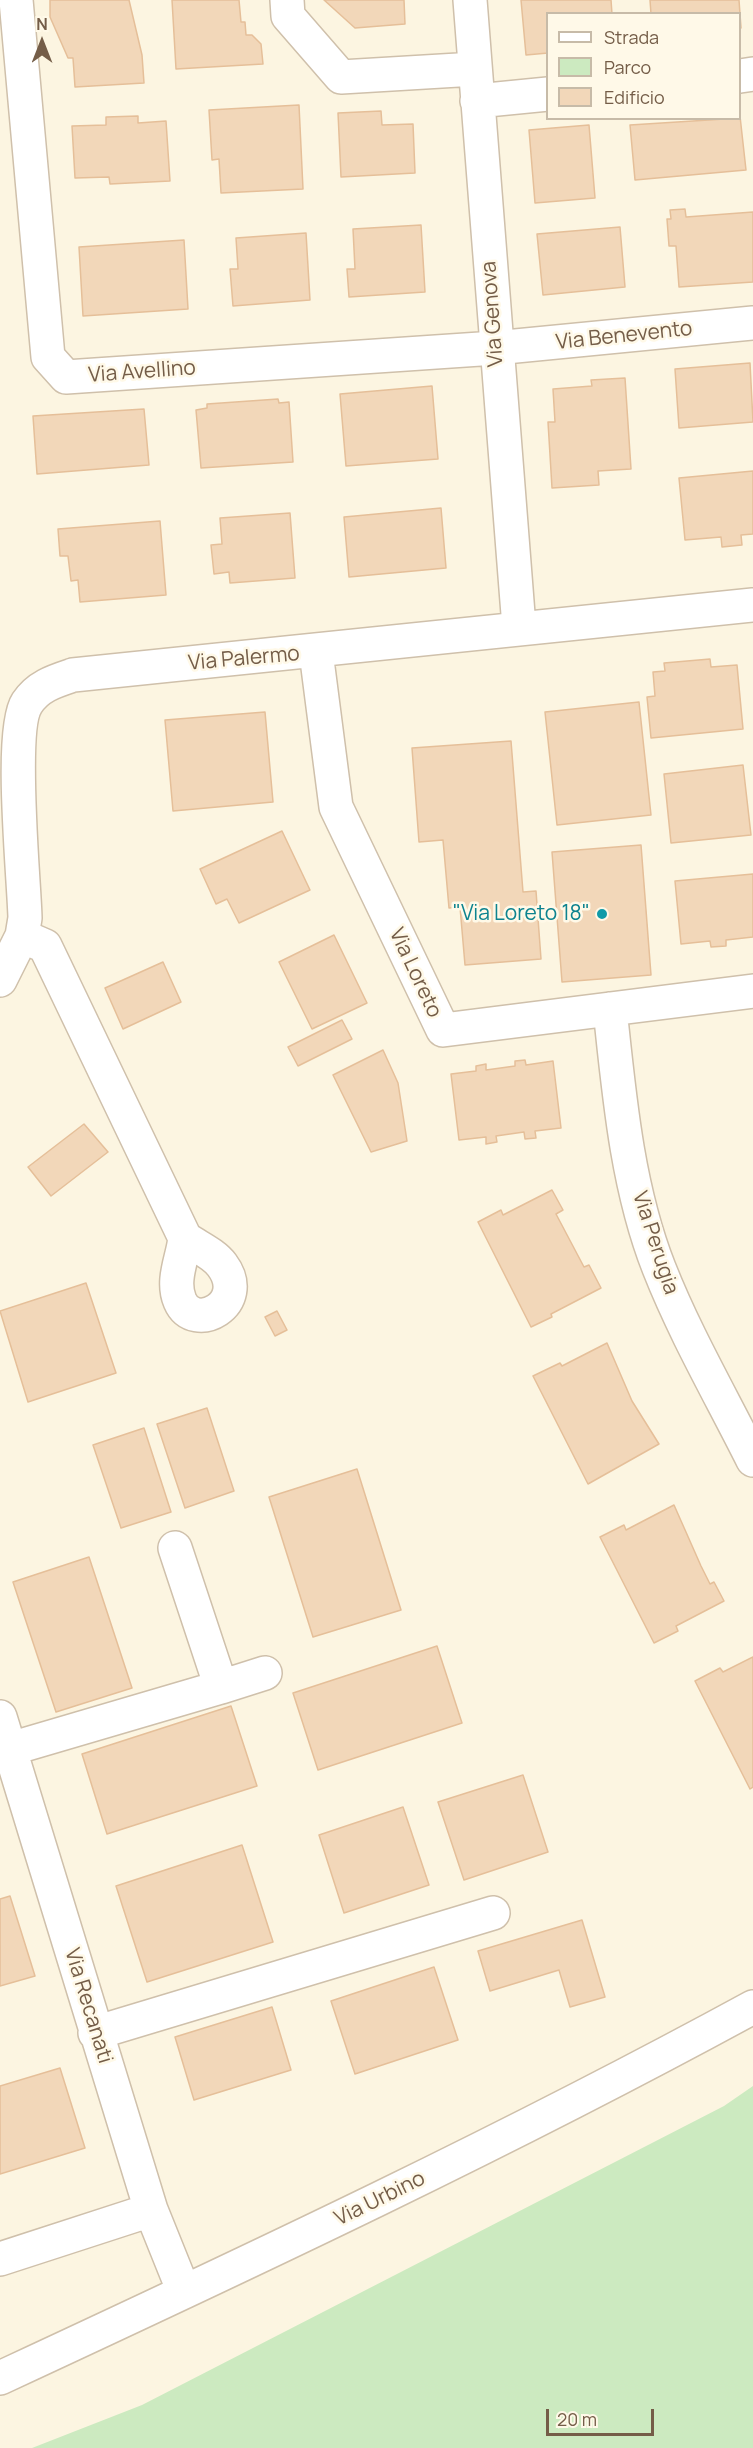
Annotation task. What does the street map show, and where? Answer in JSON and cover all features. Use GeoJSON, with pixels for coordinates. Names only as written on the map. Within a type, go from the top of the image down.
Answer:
{"type":"FeatureCollection","features":[{"type":"Feature","properties":{"kind":"street","name":"Via Avellino"},"geometry":{"type":"LineString","coordinates":[[16,0],[48,357],[66,377],[495,348]]}},
{"type":"Feature","properties":{"kind":"street"},"geometry":{"type":"LineString","coordinates":[[287,0],[288,16],[340,77],[475,69]]}},
{"type":"Feature","properties":{"kind":"street","name":"Via Genova"},"geometry":{"type":"LineString","coordinates":[[470,0],[495,348],[519,627]]}},
{"type":"Feature","properties":{"kind":"street"},"geometry":{"type":"LineString","coordinates":[[477,101],[546,94]]}},
{"type":"Feature","properties":{"kind":"street","name":"Via Benevento"},"geometry":{"type":"LineString","coordinates":[[495,348],[753,323]]}},
{"type":"Feature","properties":{"kind":"street","name":"Via Palermo"},"geometry":{"type":"LineString","coordinates":[[0,980],[22,936],[25,918],[18,762],[20,725],[27,704],[47,683],[73,675],[316,652],[519,627],[753,605]]}},
{"type":"Feature","properties":{"kind":"street","name":"Via Loreto"},"geometry":{"type":"LineString","coordinates":[[316,652],[336,807],[443,1030],[753,991]]}},
{"type":"Feature","properties":{"kind":"street"},"geometry":{"type":"LineString","coordinates":[[22,936],[45,946],[185,1238]]}},
{"type":"Feature","properties":{"kind":"street","name":"Via Perugia"},"geometry":{"type":"LineString","coordinates":[[610,1009],[628,1143],[644,1223],[658,1267],[688,1334],[753,1460]]}},
{"type":"Feature","properties":{"kind":"street"},"geometry":{"type":"LineString","coordinates":[[175,1548],[221,1686]]}},
{"type":"Feature","properties":{"kind":"street"},"geometry":{"type":"LineString","coordinates":[[10,1749],[265,1673]]}},
{"type":"Feature","properties":{"kind":"street","name":"Via Recanati"},"geometry":{"type":"LineString","coordinates":[[0,1717],[151,2210],[184,2292]]}},
{"type":"Feature","properties":{"kind":"street"},"geometry":{"type":"LineString","coordinates":[[95,2033],[493,1913]]}},
{"type":"Feature","properties":{"kind":"street","name":"Via Urbino"},"geometry":{"type":"LineString","coordinates":[[0,2378],[493,2145],[692,2042],[753,2007]]}},
{"type":"Feature","properties":{"kind":"street"},"geometry":{"type":"LineString","coordinates":[[0,2259],[151,2210]]}},
{"type":"Feature","properties":{"kind":"green space"},"geometry":{"type":"Polygon","coordinates":[[[753,2086],[753,2448],[32,2448],[142,2405],[724,2106],[753,2086]]]}},
{"type":"Feature","properties":{"kind":"building"},"geometry":{"type":"Polygon","coordinates":[[[50,0],[129,0],[142,55],[144,83],[75,87],[73,58],[68,58],[50,17],[50,0]]]}},
{"type":"Feature","properties":{"kind":"building"},"geometry":{"type":"Polygon","coordinates":[[[172,0],[239,0],[241,22],[245,22],[246,35],[252,35],[261,44],[263,64],[176,69],[172,0]]]}},
{"type":"Feature","properties":{"kind":"building"},"geometry":{"type":"Polygon","coordinates":[[[324,0],[404,0],[405,24],[355,28],[324,0]]]}},
{"type":"Feature","properties":{"kind":"building"},"geometry":{"type":"Polygon","coordinates":[[[521,0],[611,0],[612,12],[546,12],[546,53],[526,55],[521,0]]]}},
{"type":"Feature","properties":{"kind":"building"},"geometry":{"type":"Polygon","coordinates":[[[650,0],[739,0],[740,12],[651,12],[650,0]]]}},
{"type":"Feature","properties":{"kind":"building"},"geometry":{"type":"Polygon","coordinates":[[[299,105],[303,189],[221,193],[219,159],[212,160],[209,110],[299,105]]]}},
{"type":"Feature","properties":{"kind":"building"},"geometry":{"type":"Polygon","coordinates":[[[381,111],[382,125],[413,124],[415,173],[341,177],[338,113],[381,111]]]}},
{"type":"Feature","properties":{"kind":"building"},"geometry":{"type":"Polygon","coordinates":[[[138,116],[138,123],[166,121],[170,181],[110,184],[109,177],[75,178],[72,126],[106,125],[106,117],[138,116]]]}},
{"type":"Feature","properties":{"kind":"building"},"geometry":{"type":"Polygon","coordinates":[[[740,120],[746,170],[635,180],[630,125],[740,120]]]}},
{"type":"Feature","properties":{"kind":"building"},"geometry":{"type":"Polygon","coordinates":[[[589,125],[595,198],[535,203],[529,130],[589,125]]]}},
{"type":"Feature","properties":{"kind":"building"},"geometry":{"type":"Polygon","coordinates":[[[685,209],[686,217],[753,212],[753,282],[679,287],[676,246],[669,246],[667,219],[671,219],[670,210],[685,209]]]}},
{"type":"Feature","properties":{"kind":"building"},"geometry":{"type":"Polygon","coordinates":[[[421,225],[425,292],[349,297],[347,269],[355,269],[353,229],[421,225]]]}},
{"type":"Feature","properties":{"kind":"building"},"geometry":{"type":"Polygon","coordinates":[[[620,227],[625,287],[543,295],[537,234],[620,227]]]}},
{"type":"Feature","properties":{"kind":"building"},"geometry":{"type":"Polygon","coordinates":[[[306,233],[310,300],[233,306],[230,269],[238,269],[236,238],[306,233]]]}},
{"type":"Feature","properties":{"kind":"building"},"geometry":{"type":"Polygon","coordinates":[[[184,240],[188,309],[83,316],[79,247],[184,240]]]}},
{"type":"Feature","properties":{"kind":"building"},"geometry":{"type":"Polygon","coordinates":[[[750,363],[753,422],[679,428],[675,369],[750,363]]]}},
{"type":"Feature","properties":{"kind":"building"},"geometry":{"type":"Polygon","coordinates":[[[625,378],[631,469],[598,471],[599,485],[552,488],[548,422],[555,422],[553,389],[592,386],[591,380],[625,378]]]}},
{"type":"Feature","properties":{"kind":"building"},"geometry":{"type":"Polygon","coordinates":[[[432,386],[438,459],[346,466],[340,394],[432,386]]]}},
{"type":"Feature","properties":{"kind":"building"},"geometry":{"type":"Polygon","coordinates":[[[278,399],[279,403],[289,402],[293,462],[201,468],[196,410],[207,408],[207,404],[278,399]]]}},
{"type":"Feature","properties":{"kind":"building"},"geometry":{"type":"Polygon","coordinates":[[[144,409],[149,465],[37,474],[33,416],[144,409]]]}},
{"type":"Feature","properties":{"kind":"building"},"geometry":{"type":"Polygon","coordinates":[[[753,471],[753,534],[741,535],[742,545],[722,547],[721,537],[685,540],[679,478],[753,471]]]}},
{"type":"Feature","properties":{"kind":"building"},"geometry":{"type":"Polygon","coordinates":[[[441,508],[446,568],[349,577],[344,517],[441,508]]]}},
{"type":"Feature","properties":{"kind":"building"},"geometry":{"type":"Polygon","coordinates":[[[290,513],[295,578],[230,583],[229,572],[214,574],[211,545],[222,544],[220,518],[290,513]]]}},
{"type":"Feature","properties":{"kind":"building"},"geometry":{"type":"Polygon","coordinates":[[[160,521],[166,595],[80,602],[78,580],[71,581],[68,556],[60,556],[58,529],[160,521]]]}},
{"type":"Feature","properties":{"kind":"building"},"geometry":{"type":"Polygon","coordinates":[[[710,659],[711,667],[737,665],[743,729],[651,738],[647,697],[655,696],[653,672],[665,671],[664,663],[710,659]]]}},
{"type":"Feature","properties":{"kind":"building"},"geometry":{"type":"Polygon","coordinates":[[[639,702],[651,815],[557,825],[545,712],[639,702]]]}},
{"type":"Feature","properties":{"kind":"building"},"geometry":{"type":"Polygon","coordinates":[[[265,712],[273,802],[173,811],[165,720],[265,712]]]}},
{"type":"Feature","properties":{"kind":"building"},"geometry":{"type":"Polygon","coordinates":[[[511,741],[523,892],[536,891],[541,959],[465,965],[460,907],[449,908],[443,840],[419,842],[412,748],[511,741]]]}},
{"type":"Feature","properties":{"kind":"building"},"geometry":{"type":"Polygon","coordinates":[[[743,765],[751,835],[671,843],[664,774],[743,765]]]}},
{"type":"Feature","properties":{"kind":"building"},"geometry":{"type":"Polygon","coordinates":[[[282,831],[310,890],[239,923],[227,899],[216,904],[200,869],[282,831]]]}},
{"type":"Feature","properties":{"kind":"building","name":"\"Via Loreto 18\""},"geometry":{"type":"Polygon","coordinates":[[[641,845],[651,975],[562,982],[552,852],[641,845]]]}},
{"type":"Feature","properties":{"kind":"building"},"geometry":{"type":"Polygon","coordinates":[[[753,874],[753,937],[726,940],[726,946],[711,947],[710,941],[681,944],[675,881],[753,874]]]}},
{"type":"Feature","properties":{"kind":"building"},"geometry":{"type":"Polygon","coordinates":[[[334,935],[367,1003],[312,1029],[279,962],[334,935]]]}},
{"type":"Feature","properties":{"kind":"building"},"geometry":{"type":"Polygon","coordinates":[[[163,962],[181,1002],[123,1029],[105,988],[163,962]]]}},
{"type":"Feature","properties":{"kind":"building"},"geometry":{"type":"Polygon","coordinates":[[[342,1020],[352,1039],[298,1066],[288,1047],[342,1020]]]}},
{"type":"Feature","properties":{"kind":"building"},"geometry":{"type":"Polygon","coordinates":[[[383,1050],[398,1083],[407,1141],[371,1152],[333,1075],[383,1050]]]}},
{"type":"Feature","properties":{"kind":"building"},"geometry":{"type":"Polygon","coordinates":[[[525,1060],[526,1065],[553,1061],[561,1128],[535,1131],[536,1138],[525,1139],[524,1132],[496,1136],[497,1142],[486,1144],[486,1137],[459,1140],[451,1074],[476,1071],[476,1066],[486,1064],[486,1070],[515,1066],[515,1061],[525,1060]]]}},
{"type":"Feature","properties":{"kind":"building"},"geometry":{"type":"Polygon","coordinates":[[[84,1124],[108,1152],[51,1196],[28,1167],[84,1124]]]}},
{"type":"Feature","properties":{"kind":"building"},"geometry":{"type":"Polygon","coordinates":[[[552,1190],[563,1210],[556,1214],[584,1267],[589,1265],[601,1288],[531,1327],[478,1222],[501,1210],[503,1215],[552,1190]]]}},
{"type":"Feature","properties":{"kind":"building"},"geometry":{"type":"Polygon","coordinates":[[[86,1283],[116,1373],[28,1402],[0,1311],[86,1283]]]}},
{"type":"Feature","properties":{"kind":"building"},"geometry":{"type":"Polygon","coordinates":[[[277,1311],[287,1330],[275,1336],[265,1317],[277,1311]]]}},
{"type":"Feature","properties":{"kind":"building"},"geometry":{"type":"Polygon","coordinates":[[[607,1343],[632,1401],[659,1444],[588,1484],[533,1376],[560,1363],[562,1366],[607,1343]]]}},
{"type":"Feature","properties":{"kind":"building"},"geometry":{"type":"Polygon","coordinates":[[[207,1408],[234,1491],[185,1508],[157,1424],[207,1408]]]}},
{"type":"Feature","properties":{"kind":"building"},"geometry":{"type":"Polygon","coordinates":[[[144,1428],[171,1512],[121,1528],[93,1445],[144,1428]]]}},
{"type":"Feature","properties":{"kind":"building"},"geometry":{"type":"Polygon","coordinates":[[[357,1469],[401,1610],[313,1637],[269,1497],[357,1469]]]}},
{"type":"Feature","properties":{"kind":"building"},"geometry":{"type":"Polygon","coordinates":[[[674,1505],[710,1584],[714,1582],[724,1601],[676,1626],[678,1631],[654,1643],[600,1537],[624,1525],[626,1530],[674,1505]]]}},
{"type":"Feature","properties":{"kind":"building"},"geometry":{"type":"Polygon","coordinates":[[[89,1557],[132,1688],[56,1712],[13,1582],[89,1557]]]}},
{"type":"Feature","properties":{"kind":"building"},"geometry":{"type":"Polygon","coordinates":[[[437,1646],[462,1723],[318,1770],[293,1693],[437,1646]]]}},
{"type":"Feature","properties":{"kind":"building"},"geometry":{"type":"Polygon","coordinates":[[[753,1657],[753,1787],[750,1789],[695,1681],[720,1668],[723,1672],[753,1657]]]}},
{"type":"Feature","properties":{"kind":"building"},"geometry":{"type":"Polygon","coordinates":[[[231,1706],[257,1786],[107,1834],[82,1754],[231,1706]]]}},
{"type":"Feature","properties":{"kind":"building"},"geometry":{"type":"Polygon","coordinates":[[[523,1775],[548,1852],[464,1880],[438,1802],[523,1775]]]}},
{"type":"Feature","properties":{"kind":"building"},"geometry":{"type":"Polygon","coordinates":[[[403,1807],[429,1885],[344,1913],[319,1835],[403,1807]]]}},
{"type":"Feature","properties":{"kind":"building"},"geometry":{"type":"Polygon","coordinates":[[[242,1845],[273,1942],[147,1982],[116,1886],[242,1845]]]}},
{"type":"Feature","properties":{"kind":"building"},"geometry":{"type":"Polygon","coordinates":[[[10,1896],[35,1976],[0,1986],[0,1899],[10,1896]]]}},
{"type":"Feature","properties":{"kind":"building"},"geometry":{"type":"Polygon","coordinates":[[[582,1920],[605,1997],[570,2007],[559,1970],[490,1991],[478,1951],[582,1920]]]}},
{"type":"Feature","properties":{"kind":"building"},"geometry":{"type":"Polygon","coordinates":[[[434,1967],[458,2040],[355,2074],[331,2001],[434,1967]]]}},
{"type":"Feature","properties":{"kind":"building"},"geometry":{"type":"Polygon","coordinates":[[[272,2007],[291,2070],[194,2100],[175,2037],[272,2007]]]}},
{"type":"Feature","properties":{"kind":"building"},"geometry":{"type":"Polygon","coordinates":[[[60,2068],[85,2148],[0,2174],[0,2086],[60,2068]]]}},
{"type":"Feature","properties":{"kind":"place","name":"\"Via Loreto 18\""},"geometry":{"type":"Point","coordinates":[602,914]}}]}
